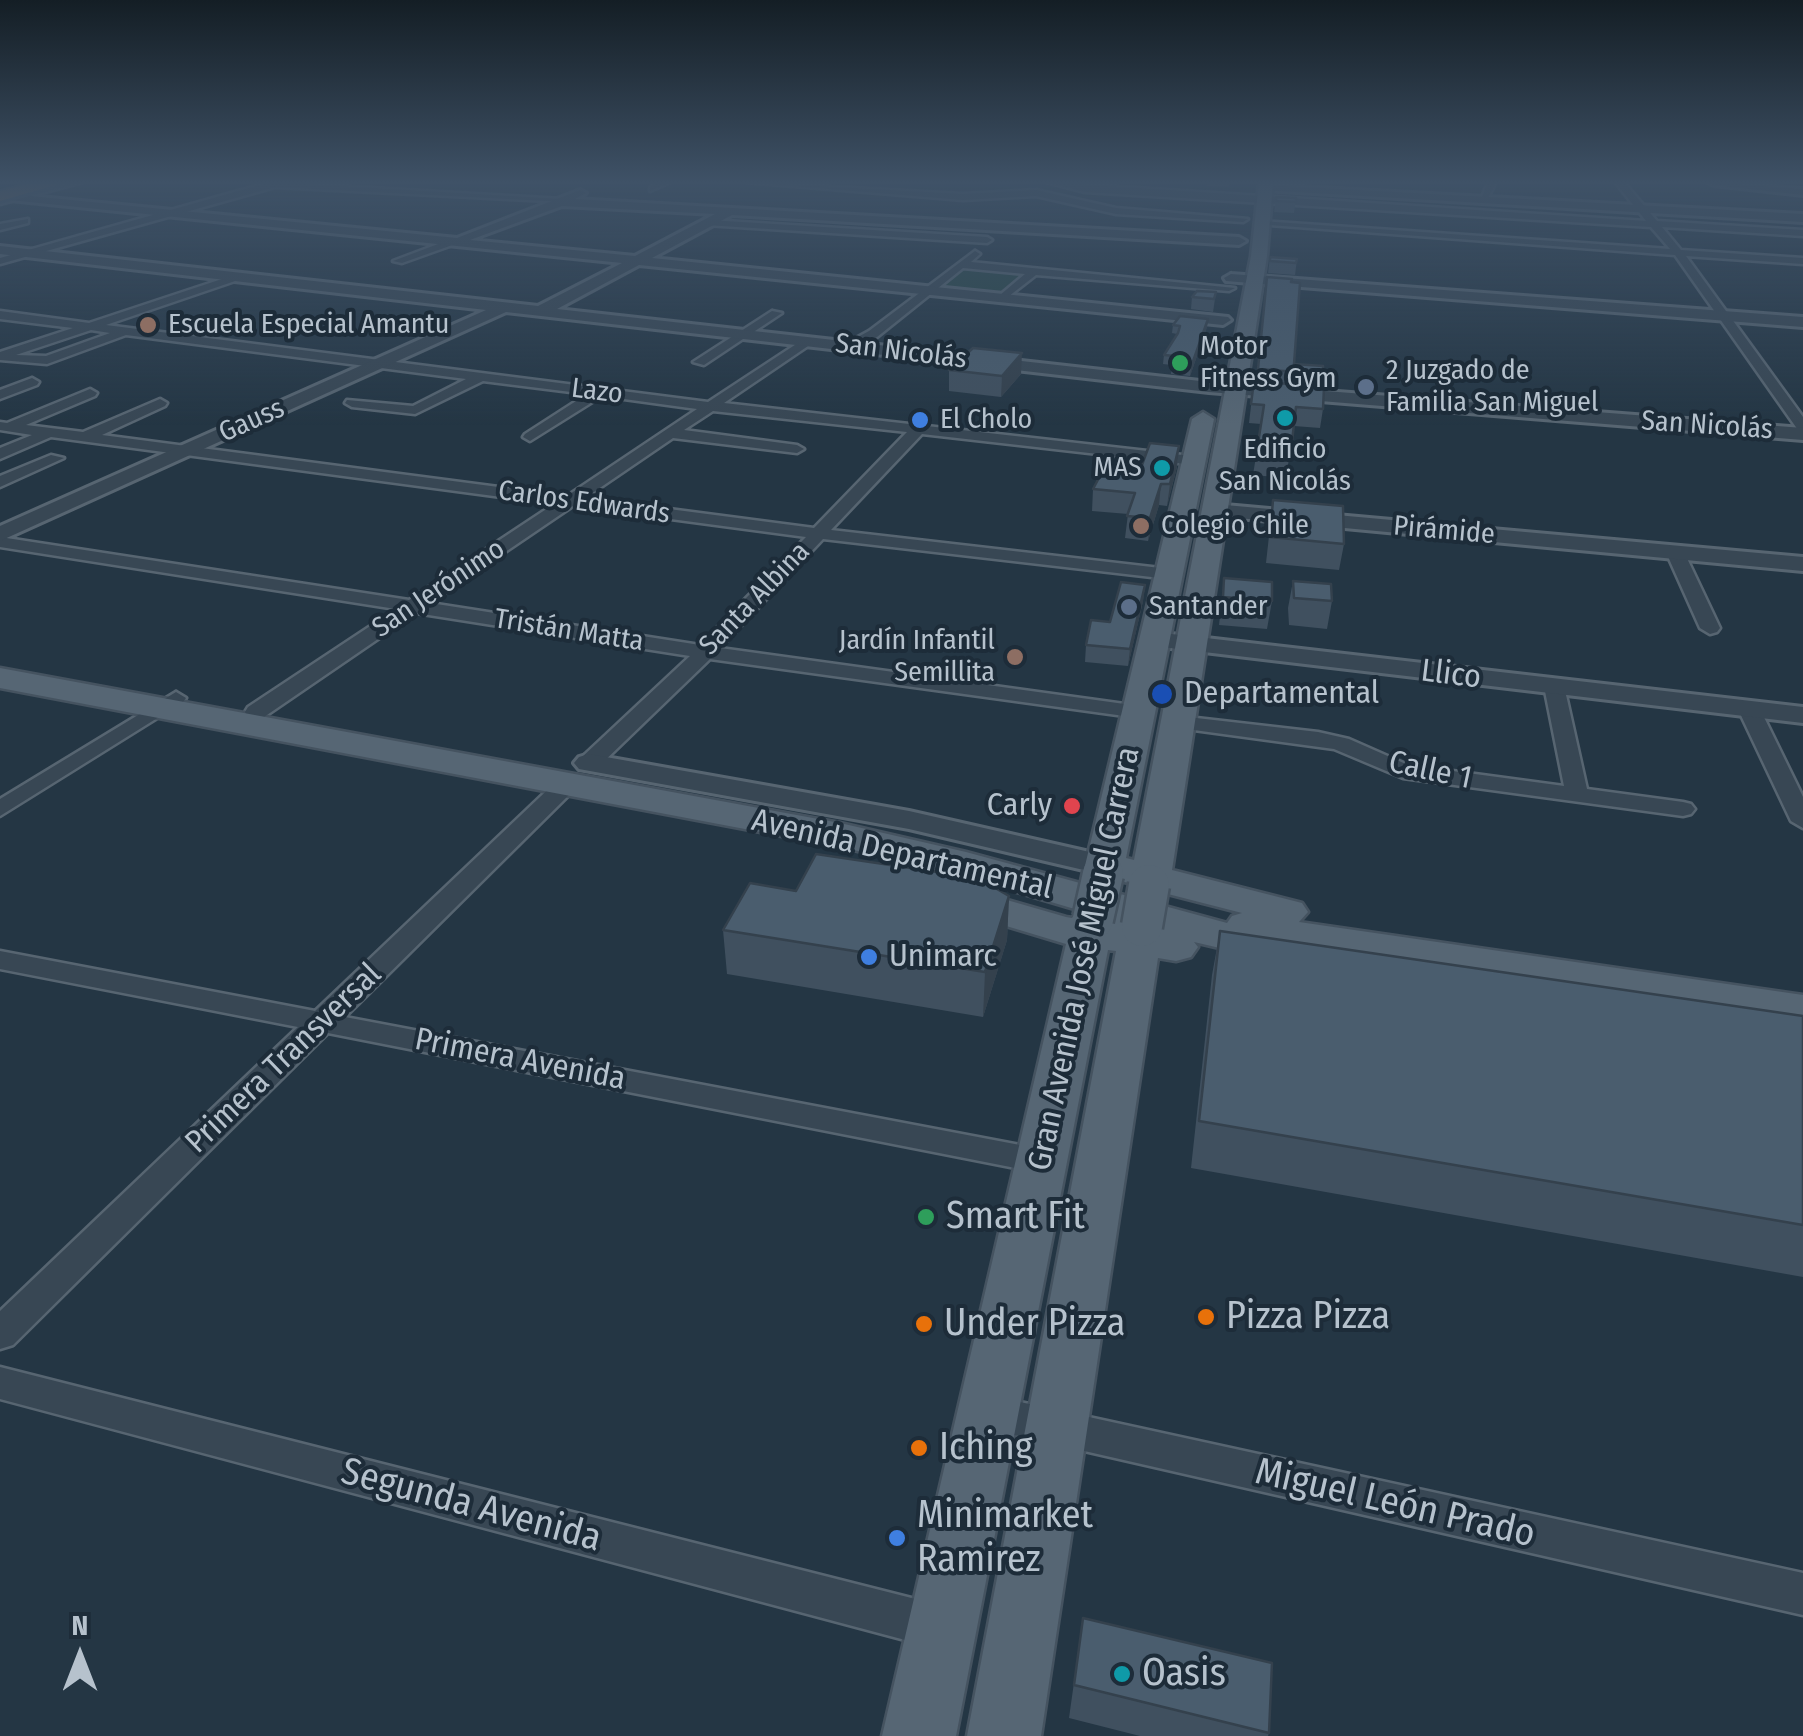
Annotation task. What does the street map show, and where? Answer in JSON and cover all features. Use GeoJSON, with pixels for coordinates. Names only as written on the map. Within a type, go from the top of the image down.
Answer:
{"type":"FeatureCollection","features":[{"type":"Feature","properties":{"kind":"main road"},"geometry":{"type":"LineString","coordinates":[[1222,327],[1234,263]]}},
{"type":"Feature","properties":{"kind":"main road","name":"Gran Avenida José Miguel Carrera"},"geometry":{"type":"LineString","coordinates":[[1004,1736],[1255,263]]}},
{"type":"Feature","properties":{"kind":"main road","name":"Gran Avenida José Miguel Carrera"},"geometry":{"type":"LineString","coordinates":[[919,1736],[1212,376]]}},
{"type":"Feature","properties":{"kind":"main road"},"geometry":{"type":"LineString","coordinates":[[1183,510],[1214,510]]}},
{"type":"Feature","properties":{"kind":"main road","name":"Avenida Departamental"},"geometry":{"type":"LineString","coordinates":[[0,666],[168,703],[256,712],[882,832],[1287,934],[1803,1006]]}},
{"type":"Feature","properties":{"kind":"main road","name":"Avenida Departamental"},"geometry":{"type":"LineString","coordinates":[[0,678],[578,773],[935,856],[1173,924],[1298,952],[1803,1032]]}},
{"type":"Feature","properties":{"kind":"main road"},"geometry":{"type":"LineString","coordinates":[[464,750],[578,773],[671,820],[827,854],[1050,928],[1091,926],[1803,1042]]}},
{"type":"Feature","properties":{"kind":"main road"},"geometry":{"type":"LineString","coordinates":[[1104,869],[1350,926],[1803,1006]]}},
{"type":"Feature","properties":{"kind":"street","name":"San Nicolás"},"geometry":{"type":"LineString","coordinates":[[109,263],[851,346],[1212,376],[1235,390],[1803,430]]}},
{"type":"Feature","properties":{"kind":"street"},"geometry":{"type":"LineString","coordinates":[[541,311],[638,263]]}},
{"type":"Feature","properties":{"kind":"street"},"geometry":{"type":"LineString","coordinates":[[662,263],[1004,297],[1222,327]]}},
{"type":"Feature","properties":{"kind":"street"},"geometry":{"type":"LineString","coordinates":[[1686,263],[1803,430]]}},
{"type":"Feature","properties":{"kind":"street"},"geometry":{"type":"LineString","coordinates":[[851,346],[873,334],[962,265],[1230,283],[1253,279],[1803,322]]}},
{"type":"Feature","properties":{"kind":"street"},"geometry":{"type":"LineString","coordinates":[[1004,297],[1034,272]]}},
{"type":"Feature","properties":{"kind":"street"},"geometry":{"type":"LineString","coordinates":[[126,331],[41,362],[2,356],[237,277]]}},
{"type":"Feature","properties":{"kind":"street","name":"Gauss"},"geometry":{"type":"LineString","coordinates":[[0,538],[504,307]]}},
{"type":"Feature","properties":{"kind":"street"},"geometry":{"type":"LineString","coordinates":[[699,362],[776,313]]}},
{"type":"Feature","properties":{"kind":"street","name":"Lazo"},"geometry":{"type":"LineString","coordinates":[[0,315],[710,406],[1195,460]]}},
{"type":"Feature","properties":{"kind":"street","name":"San Jerónimo"},"geometry":{"type":"LineString","coordinates":[[256,712],[807,341]]}},
{"type":"Feature","properties":{"kind":"street"},"geometry":{"type":"LineString","coordinates":[[352,404],[415,410],[480,377]]}},
{"type":"Feature","properties":{"kind":"street"},"geometry":{"type":"LineString","coordinates":[[0,395],[32,382]]}},
{"type":"Feature","properties":{"kind":"street"},"geometry":{"type":"LineString","coordinates":[[530,437],[600,392]]}},
{"type":"Feature","properties":{"kind":"street"},"geometry":{"type":"LineString","coordinates":[[5,427],[90,393]]}},
{"type":"Feature","properties":{"kind":"street"},"geometry":{"type":"LineString","coordinates":[[85,437],[160,403]]}},
{"type":"Feature","properties":{"kind":"street","name":"Carlos Edwards"},"geometry":{"type":"LineString","coordinates":[[5,427],[819,534],[1169,574]]}},
{"type":"Feature","properties":{"kind":"street","name":"Santa Albina"},"geometry":{"type":"LineString","coordinates":[[578,773],[705,652],[917,430]]}},
{"type":"Feature","properties":{"kind":"street"},"geometry":{"type":"LineString","coordinates":[[0,454],[50,432]]}},
{"type":"Feature","properties":{"kind":"street"},"geometry":{"type":"LineString","coordinates":[[670,432],[798,449]]}},
{"type":"Feature","properties":{"kind":"street"},"geometry":{"type":"LineString","coordinates":[[0,482],[56,458]]}},
{"type":"Feature","properties":{"kind":"street","name":"Pirámide"},"geometry":{"type":"LineString","coordinates":[[1214,510],[1803,564]]}},
{"type":"Feature","properties":{"kind":"street","name":"Tristán Matta"},"geometry":{"type":"LineString","coordinates":[[0,538],[705,652],[1139,712]]}},
{"type":"Feature","properties":{"kind":"street"},"geometry":{"type":"LineString","coordinates":[[1675,552],[1710,628]]}},
{"type":"Feature","properties":{"kind":"street","name":"Llico"},"geometry":{"type":"LineString","coordinates":[[1154,640],[1803,715]]}},
{"type":"Feature","properties":{"kind":"street"},"geometry":{"type":"LineString","coordinates":[[1554,686],[1577,795]]}},
{"type":"Feature","properties":{"kind":"street"},"geometry":{"type":"LineString","coordinates":[[0,809],[168,703]]}},
{"type":"Feature","properties":{"kind":"street"},"geometry":{"type":"LineString","coordinates":[[1749,709],[1803,821]]}},
{"type":"Feature","properties":{"kind":"street","name":"Calle 1"},"geometry":{"type":"LineString","coordinates":[[1179,722],[1318,738],[1404,772],[1683,809]]}},
{"type":"Feature","properties":{"kind":"street","name":"Avenida Departamental"},"geometry":{"type":"LineString","coordinates":[[578,773],[910,820],[1104,869]]}},
{"type":"Feature","properties":{"kind":"street","name":"Primera Transversal"},"geometry":{"type":"LineString","coordinates":[[0,1334],[578,773]]}},
{"type":"Feature","properties":{"kind":"street","name":"Primera Avenida"},"geometry":{"type":"LineString","coordinates":[[0,960],[1041,1161]]}},
{"type":"Feature","properties":{"kind":"street","name":"Segunda Avenida"},"geometry":{"type":"LineString","coordinates":[[0,1384],[942,1628]]}},
{"type":"Feature","properties":{"kind":"street","name":"Miguel León Prado"},"geometry":{"type":"LineString","coordinates":[[987,1412],[1803,1594]]}},
{"type":"Feature","properties":{"kind":"green space"},"geometry":{"type":"Polygon","coordinates":[[[967,267],[1028,273],[1002,295],[939,289],[967,267]]]}},
{"type":"Feature","properties":{"kind":"building"},"geometry":{"type":"Polygon","coordinates":[[[1267,277],[1300,283],[1294,364],[1323,366],[1323,374],[1258,369],[1267,277]]]}},
{"type":"Feature","properties":{"kind":"building"},"geometry":{"type":"Polygon","coordinates":[[[1197,291],[1216,292],[1214,299],[1192,297],[1197,291]]]}},
{"type":"Feature","properties":{"kind":"building"},"geometry":{"type":"Polygon","coordinates":[[[1180,316],[1208,319],[1191,367],[1172,365],[1175,356],[1164,355],[1178,333],[1180,326],[1173,325],[1180,316]]]}},
{"type":"Feature","properties":{"kind":"building"},"geometry":{"type":"Polygon","coordinates":[[[973,348],[1022,353],[1002,376],[949,370],[973,348]]]}},
{"type":"Feature","properties":{"kind":"building"},"geometry":{"type":"Polygon","coordinates":[[[1254,381],[1324,387],[1323,409],[1296,407],[1290,459],[1256,456],[1264,405],[1251,404],[1254,381]]]}},
{"type":"Feature","properties":{"kind":"building"},"geometry":{"type":"Polygon","coordinates":[[[1150,443],[1179,446],[1170,484],[1161,484],[1150,518],[1127,516],[1135,493],[1093,489],[1102,472],[1139,473],[1150,443]]]}},
{"type":"Feature","properties":{"kind":"building"},"geometry":{"type":"Polygon","coordinates":[[[1273,500],[1343,506],[1344,544],[1270,537],[1273,500]]]}},
{"type":"Feature","properties":{"kind":"building"},"geometry":{"type":"Polygon","coordinates":[[[1224,578],[1272,582],[1272,601],[1223,597],[1224,578]]]}},
{"type":"Feature","properties":{"kind":"building"},"geometry":{"type":"Polygon","coordinates":[[[1293,581],[1331,584],[1332,601],[1294,598],[1293,581]]]}},
{"type":"Feature","properties":{"kind":"building"},"geometry":{"type":"Polygon","coordinates":[[[1121,582],[1145,585],[1130,649],[1086,645],[1091,620],[1110,622],[1121,582]]]}},
{"type":"Feature","properties":{"kind":"building"},"geometry":{"type":"Polygon","coordinates":[[[816,854],[978,878],[1009,896],[985,972],[723,930],[750,883],[796,891],[816,854]]]}},
{"type":"Feature","properties":{"kind":"building"},"geometry":{"type":"Polygon","coordinates":[[[1220,931],[1803,1016],[1803,1225],[1199,1121],[1220,931]]]}},
{"type":"Feature","properties":{"kind":"building"},"geometry":{"type":"Polygon","coordinates":[[[1083,1618],[1272,1663],[1269,1733],[1074,1685],[1083,1618]]]}},
{"type":"Feature","properties":{"kind":"place","name":"Escuela Especial Amantu"},"geometry":{"type":"Point","coordinates":[148,325]}},
{"type":"Feature","properties":{"kind":"place","name":"Motor Fitness Gym"},"geometry":{"type":"Point","coordinates":[1180,363]}},
{"type":"Feature","properties":{"kind":"place","name":"2 Juzgado de Familia San Miguel"},"geometry":{"type":"Point","coordinates":[1366,387]}},
{"type":"Feature","properties":{"kind":"place","name":"Edificio San Nicolás"},"geometry":{"type":"Point","coordinates":[1285,418]}},
{"type":"Feature","properties":{"kind":"place","name":"El Cholo"},"geometry":{"type":"Point","coordinates":[920,420]}},
{"type":"Feature","properties":{"kind":"place","name":"MAS"},"geometry":{"type":"Point","coordinates":[1162,468]}},
{"type":"Feature","properties":{"kind":"place","name":"Colegio Chile"},"geometry":{"type":"Point","coordinates":[1141,526]}},
{"type":"Feature","properties":{"kind":"place","name":"Santander"},"geometry":{"type":"Point","coordinates":[1129,607]}},
{"type":"Feature","properties":{"kind":"place","name":"Jardín Infantil Semillita"},"geometry":{"type":"Point","coordinates":[1015,657]}},
{"type":"Feature","properties":{"kind":"place","name":"Departamental"},"geometry":{"type":"Point","coordinates":[1162,694]}},
{"type":"Feature","properties":{"kind":"place","name":"Carly"},"geometry":{"type":"Point","coordinates":[1072,806]}},
{"type":"Feature","properties":{"kind":"place","name":"Unimarc"},"geometry":{"type":"Point","coordinates":[869,957]}},
{"type":"Feature","properties":{"kind":"place","name":"Smart Fit"},"geometry":{"type":"Point","coordinates":[926,1217]}},
{"type":"Feature","properties":{"kind":"place","name":"Pizza Pizza"},"geometry":{"type":"Point","coordinates":[1206,1317]}},
{"type":"Feature","properties":{"kind":"place","name":"Under Pizza"},"geometry":{"type":"Point","coordinates":[924,1324]}},
{"type":"Feature","properties":{"kind":"place","name":"Iching"},"geometry":{"type":"Point","coordinates":[919,1448]}},
{"type":"Feature","properties":{"kind":"place","name":"Minimarket Ramirez"},"geometry":{"type":"Point","coordinates":[897,1538]}},
{"type":"Feature","properties":{"kind":"place","name":"Oasis"},"geometry":{"type":"Point","coordinates":[1122,1674]}}]}
